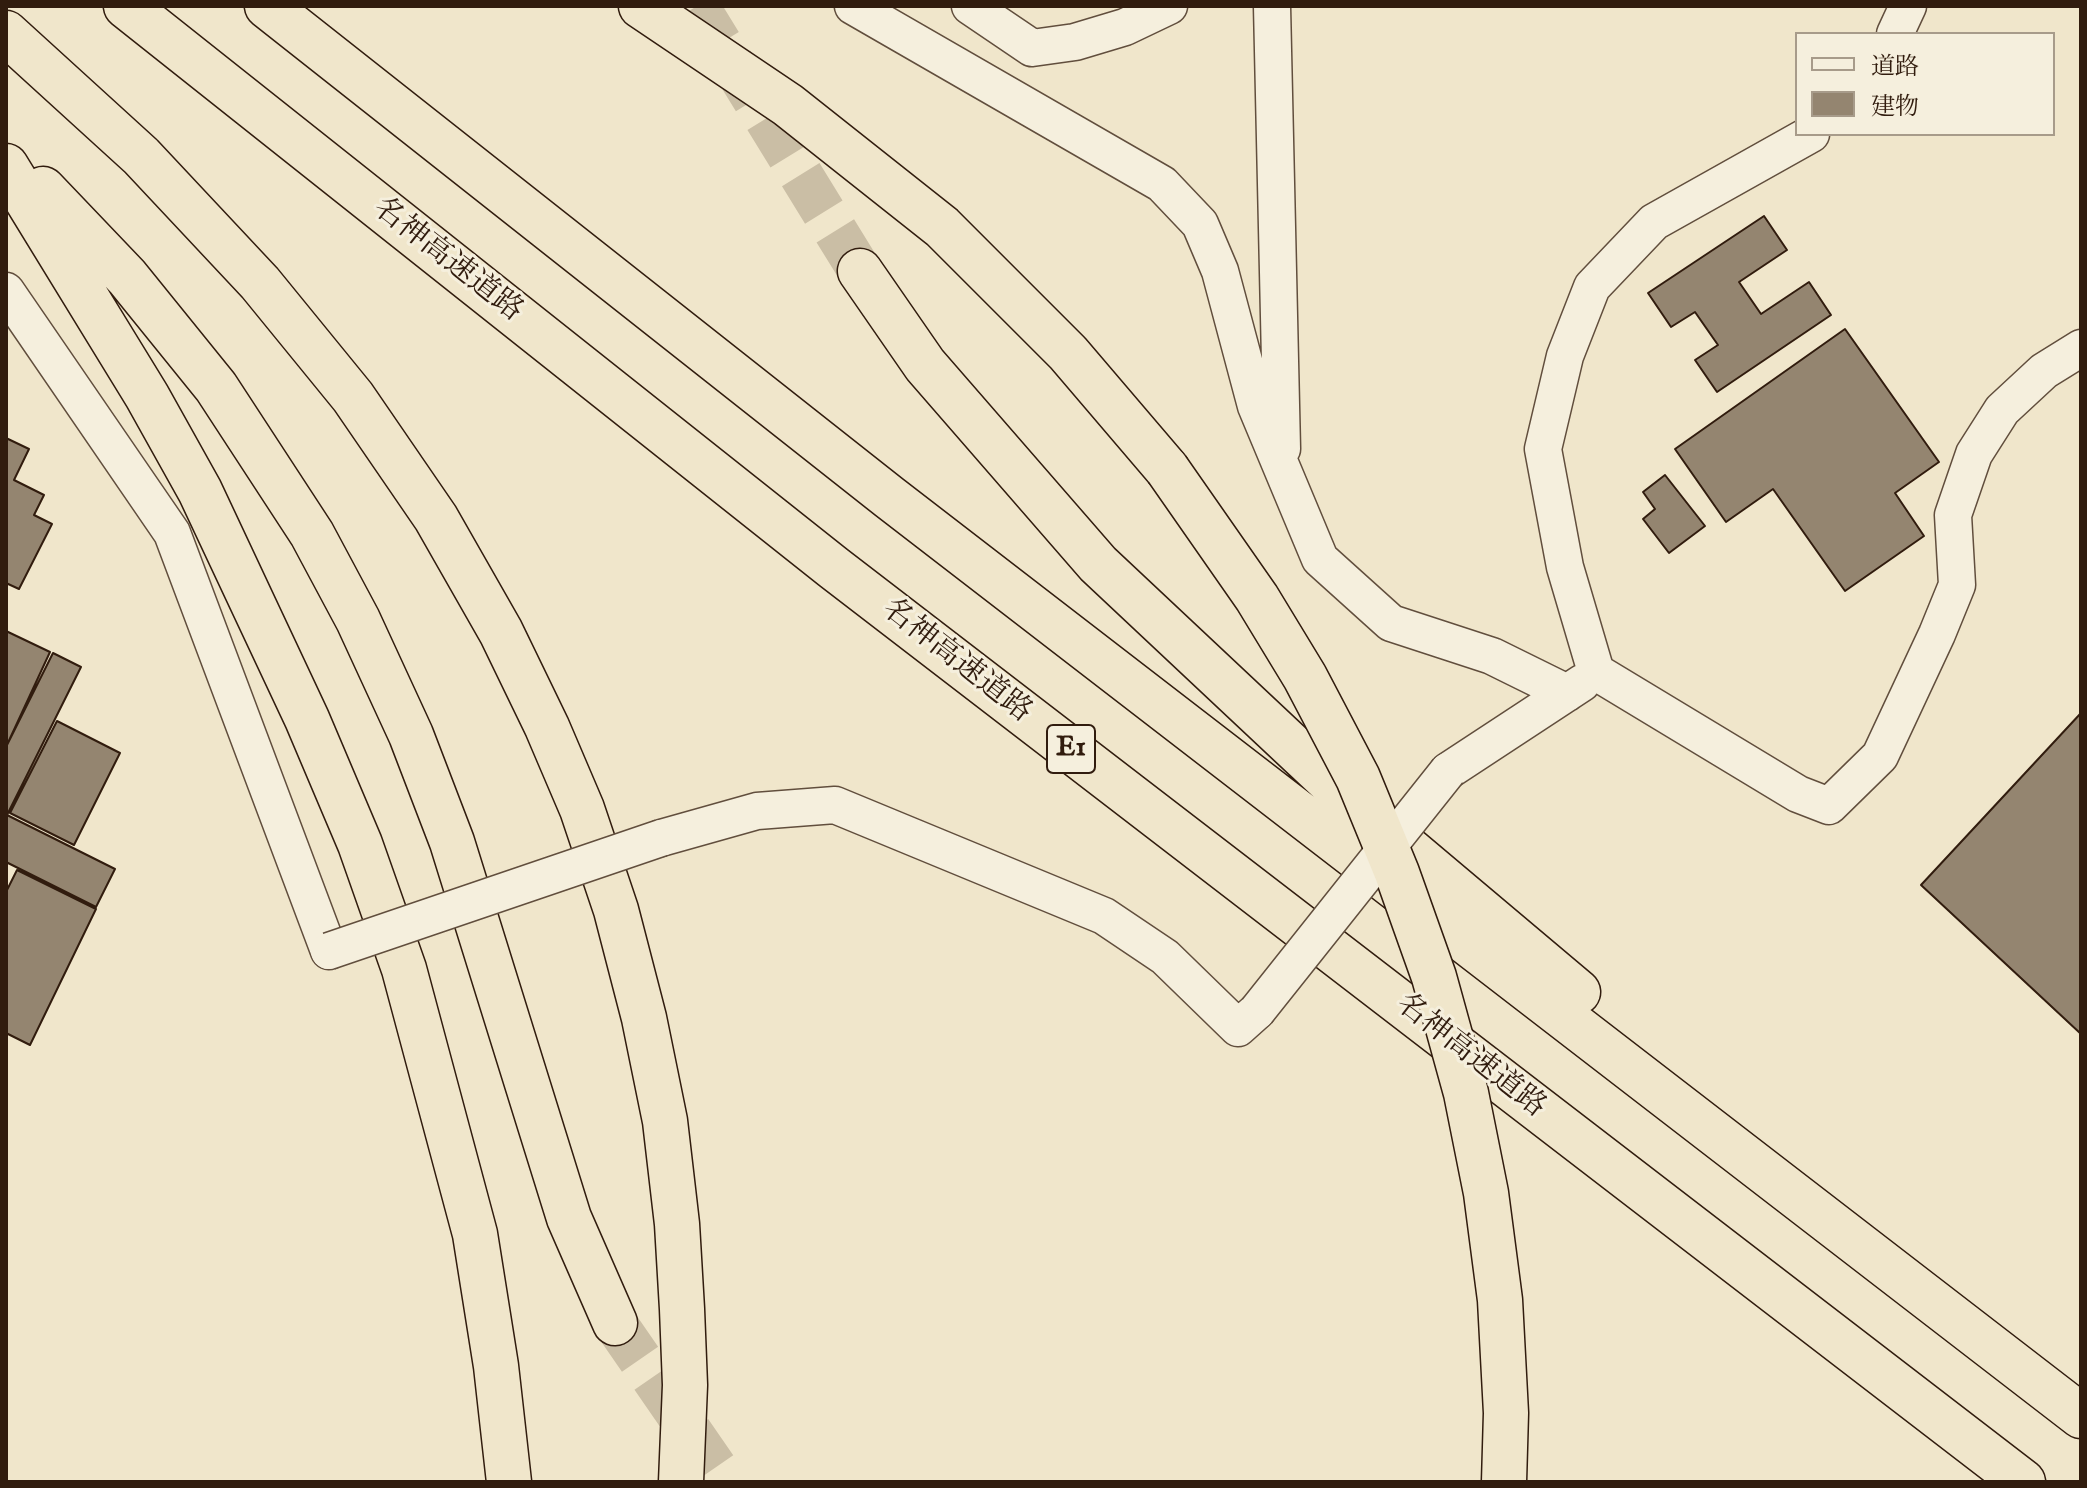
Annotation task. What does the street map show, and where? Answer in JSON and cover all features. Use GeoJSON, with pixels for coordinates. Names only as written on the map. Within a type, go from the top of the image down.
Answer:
{"type":"FeatureCollection","features":[{"type":"Feature","properties":{"kind":"highway","name":"名神高速道路"},"geometry":{"type":"LineString","coordinates":[[126,6],[834,568],[2023,1482]]}},
{"type":"Feature","properties":{"kind":"highway"},"geometry":{"type":"LineString","coordinates":[[267,6],[889,497],[2081,1416]]}},
{"type":"Feature","properties":{"kind":"highway"},"geometry":{"type":"LineString","coordinates":[[641,6],[788,105],[942,227],[1068,353],[1167,469],[1257,598],[1305,677],[1358,778],[1397,873],[1434,977],[1466,1093],[1486,1193],[1500,1300],[1506,1413],[1504,1482]]}},
{"type":"Feature","properties":{"kind":"highway"},"geometry":{"type":"LineString","coordinates":[[17,43],[152,168],[260,283],[353,397],[436,518],[501,632],[547,727],[582,809],[616,910],[644,1018],[665,1121],[677,1224],[682,1309],[685,1385],[681,1482]]}},
{"type":"Feature","properties":{"kind":"highway"},"geometry":{"type":"LineString","coordinates":[[6,152],[127,277],[208,376],[305,522],[358,620],[411,735],[452,842],[569,1218],[615,1323]]}},
{"type":"Feature","properties":{"kind":"highway"},"geometry":{"type":"LineString","coordinates":[[6,166],[139,383],[200,491],[301,704],[360,844],[404,969],[475,1234],[496,1366],[509,1482]]}},
{"type":"Feature","properties":{"kind":"highway"},"geometry":{"type":"LineString","coordinates":[[860,271],[925,365],[1098,564],[1343,794],[1556,974],[2081,1396]]}},
{"type":"Feature","properties":{"kind":"street"},"geometry":{"type":"LineString","coordinates":[[853,6],[1162,184],[1200,224],[1220,271],[1256,406],[1320,559],[1391,623],[1492,656],[1567,693]]}},
{"type":"Feature","properties":{"kind":"street"},"geometry":{"type":"LineString","coordinates":[[970,6],[1032,48],[1075,42],[1125,27],[1169,6]]}},
{"type":"Feature","properties":{"kind":"street"},"geometry":{"type":"LineString","coordinates":[[1272,6],[1282,466]]}},
{"type":"Feature","properties":{"kind":"street"},"geometry":{"type":"LineString","coordinates":[[1896,32],[1908,6]]}},
{"type":"Feature","properties":{"kind":"street"},"geometry":{"type":"LineString","coordinates":[[1807,136],[1654,222],[1592,287],[1565,356],[1543,449],[1565,567],[1596,672],[1798,794],[1829,806],[1880,756],[1937,634],[1957,585],[1953,515],[1974,454],[2002,410],[2044,371],[2081,348]]}},
{"type":"Feature","properties":{"kind":"street"},"geometry":{"type":"LineString","coordinates":[[6,291],[172,533],[329,951],[661,838],[757,811],[835,805],[1104,916],[1165,957],[1238,1028],[1257,1011],[1448,771],[1596,672]]}},
{"type":"Feature","properties":{"kind":"building"},"geometry":{"type":"Polygon","coordinates":[[[1764,216],[1787,250],[1739,282],[1761,314],[1809,282],[1831,315],[1717,392],[1695,360],[1718,345],[1695,312],[1671,327],[1648,293],[1764,216]]]}},
{"type":"Feature","properties":{"kind":"building"},"geometry":{"type":"Polygon","coordinates":[[[1845,329],[1939,462],[1895,493],[1924,536],[1845,591],[1773,489],[1726,522],[1675,449],[1845,329]]]}},
{"type":"Feature","properties":{"kind":"building"},"geometry":{"type":"Polygon","coordinates":[[[6,438],[29,449],[14,480],[44,495],[34,515],[52,524],[19,589],[6,583],[6,438]]]}},
{"type":"Feature","properties":{"kind":"building"},"geometry":{"type":"Polygon","coordinates":[[[1665,475],[1705,526],[1669,553],[1643,519],[1655,509],[1643,492],[1665,475]]]}},
{"type":"Feature","properties":{"kind":"building"},"geometry":{"type":"Polygon","coordinates":[[[6,631],[50,652],[6,747],[6,631]]]}},
{"type":"Feature","properties":{"kind":"building"},"geometry":{"type":"Polygon","coordinates":[[[53,653],[81,667],[7,815],[115,869],[96,907],[6,862],[6,747],[53,653]]]}},
{"type":"Feature","properties":{"kind":"building"},"geometry":{"type":"Polygon","coordinates":[[[2081,713],[2081,1034],[1921,885],[2081,713]]]}},
{"type":"Feature","properties":{"kind":"building"},"geometry":{"type":"Polygon","coordinates":[[[57,721],[120,753],[74,845],[10,813],[57,721]]]}},
{"type":"Feature","properties":{"kind":"building"},"geometry":{"type":"Polygon","coordinates":[[[17,870],[96,909],[30,1045],[6,1033],[6,892],[17,870]]]}},
{"type":"Feature","properties":{"kind":"tunnel"},"geometry":{"type":"LineString","coordinates":[[697,6],[860,271]]}},
{"type":"Feature","properties":{"kind":"tunnel"},"geometry":{"type":"LineString","coordinates":[[615,1323],[725,1482]]}}]}
